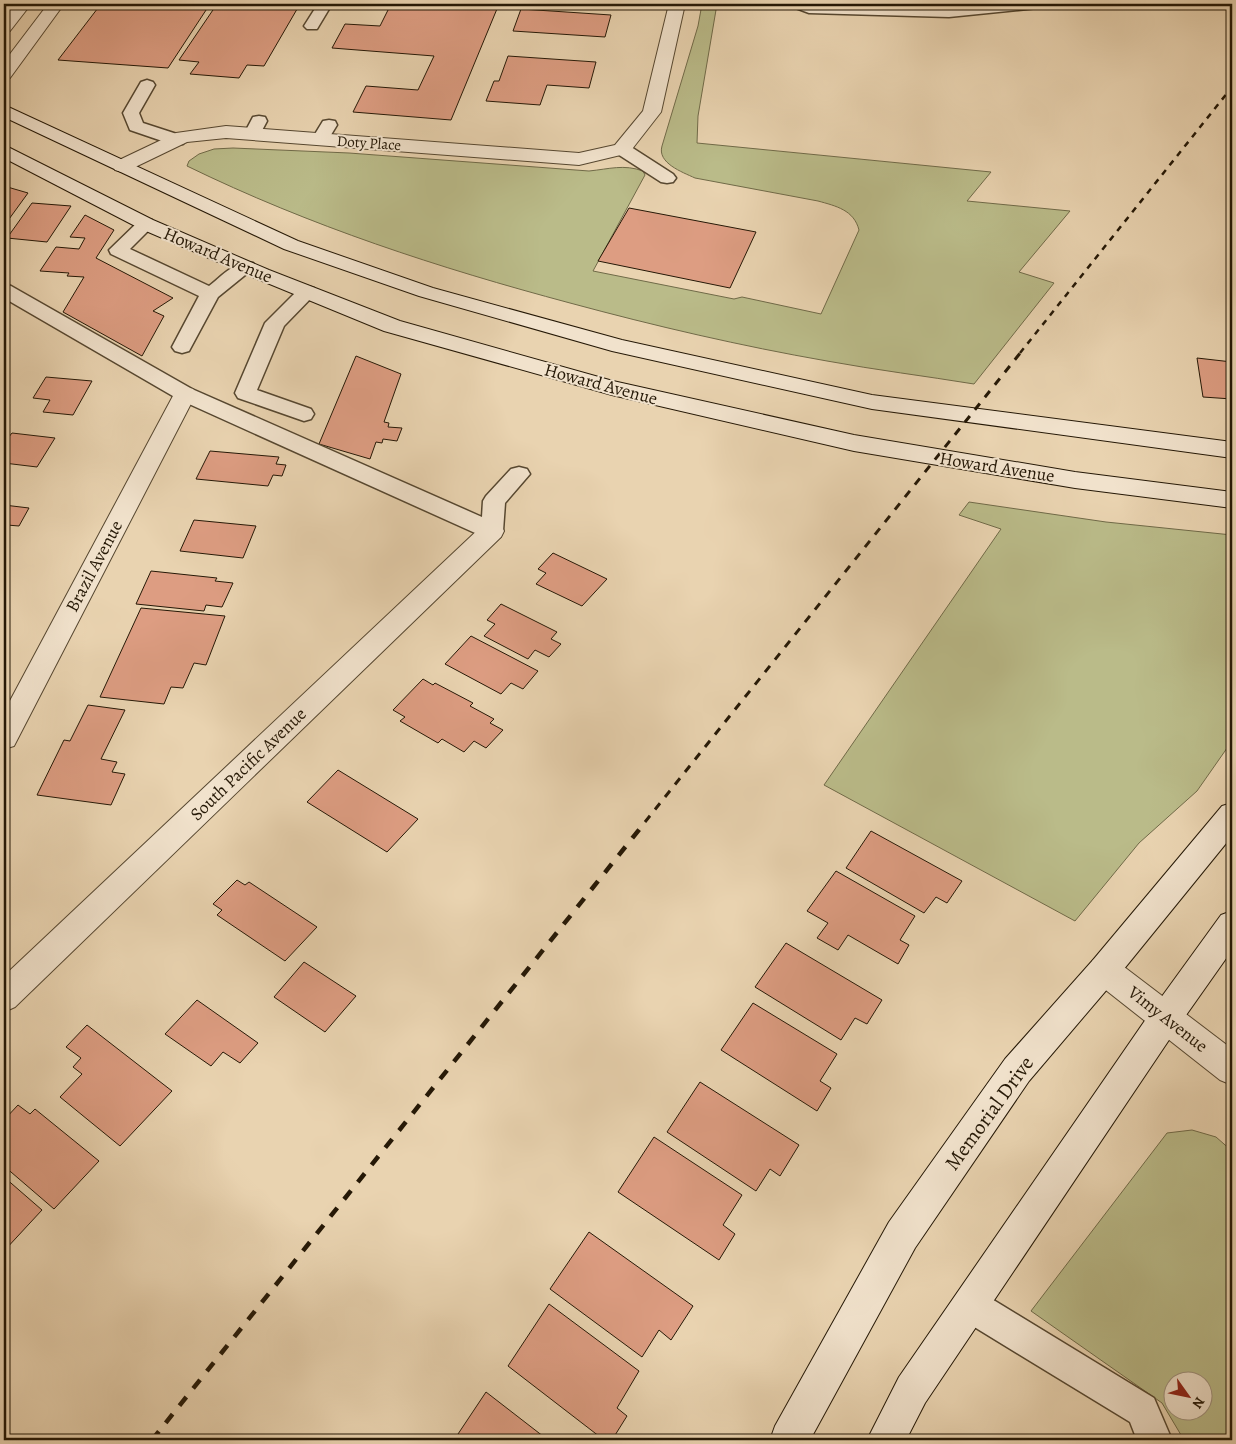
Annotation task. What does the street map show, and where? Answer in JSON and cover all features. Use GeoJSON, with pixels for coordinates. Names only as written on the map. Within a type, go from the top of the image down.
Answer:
{"type":"FeatureCollection","features":[{"type":"Feature","properties":{"kind":"main road"},"geometry":{"type":"LineString","coordinates":[[4,28],[23,4]]}},
{"type":"Feature","properties":{"kind":"main road"},"geometry":{"type":"LineString","coordinates":[[4,74],[56,4]]}},
{"type":"Feature","properties":{"kind":"main road"},"geometry":{"type":"LineString","coordinates":[[622,150],[652,112],[677,4]]}},
{"type":"Feature","properties":{"kind":"main road"},"geometry":{"type":"LineString","coordinates":[[4,110],[291,244],[426,292],[620,346],[872,402],[1232,450]]}},
{"type":"Feature","properties":{"kind":"main road","name":"Doty Place"},"geometry":{"type":"LineString","coordinates":[[122,166],[183,137],[255,128],[324,132],[579,159],[622,150]]}},
{"type":"Feature","properties":{"kind":"main road","name":"Howard Avenue"},"geometry":{"type":"LineString","coordinates":[[4,151],[146,224],[392,326],[612,388],[845,441],[1075,480],[1232,500]]}},
{"type":"Feature","properties":{"kind":"main road","name":"Brazil Avenue"},"geometry":{"type":"LineString","coordinates":[[4,738],[185,394]]}},
{"type":"Feature","properties":{"kind":"main road","name":"South Pacific Avenue"},"geometry":{"type":"LineString","coordinates":[[4,997],[492,531]]}},
{"type":"Feature","properties":{"kind":"main road","name":"Memorial Drive"},"geometry":{"type":"LineString","coordinates":[[789,1440],[902,1235],[1017,1070],[1104,970],[1232,816]]}},
{"type":"Feature","properties":{"kind":"main road"},"geometry":{"type":"LineString","coordinates":[[886,1440],[912,1390],[1166,1017],[1232,925]]}},
{"type":"Feature","properties":{"kind":"main road","name":"Vimy Avenue"},"geometry":{"type":"LineString","coordinates":[[1104,970],[1232,1068]]}},
{"type":"Feature","properties":{"kind":"lane"},"geometry":{"type":"LineString","coordinates":[[312,26],[325,4]]}},
{"type":"Feature","properties":{"kind":"lane"},"geometry":{"type":"LineString","coordinates":[[798,4],[809,8],[949,12],[1038,4]]}},
{"type":"Feature","properties":{"kind":"lane"},"geometry":{"type":"LineString","coordinates":[[146,85],[131,113],[136,126],[177,140]]}},
{"type":"Feature","properties":{"kind":"lane"},"geometry":{"type":"LineString","coordinates":[[622,150],[667,178]]}},
{"type":"Feature","properties":{"kind":"lane"},"geometry":{"type":"LineString","coordinates":[[146,224],[118,250],[210,294]]}},
{"type":"Feature","properties":{"kind":"lane"},"geometry":{"type":"LineString","coordinates":[[182,347],[210,294],[246,267]]}},
{"type":"Feature","properties":{"kind":"lane"},"geometry":{"type":"LineString","coordinates":[[4,290],[185,394],[492,531],[494,501],[520,474]]}},
{"type":"Feature","properties":{"kind":"lane"},"geometry":{"type":"LineString","coordinates":[[304,414],[245,394],[275,323],[307,292]]}},
{"type":"Feature","properties":{"kind":"lane"},"geometry":{"type":"LineString","coordinates":[[970,1305],[1142,1410],[1155,1440]]}},
{"type":"Feature","properties":{"kind":"green space"},"geometry":{"type":"Polygon","coordinates":[[[702,4],[717,4],[698,116],[697,143],[991,172],[967,201],[1070,211],[1019,272],[1054,283],[974,384],[763,349],[634,320],[521,290],[376,244],[280,208],[187,166],[189,161],[199,154],[214,149],[233,148],[349,153],[589,171],[616,168],[636,169],[643,171],[645,175],[593,271],[734,299],[742,297],[821,314],[859,230],[857,223],[849,213],[818,201],[695,178],[672,166],[663,157],[661,152],[698,26],[702,4]]]}},
{"type":"Feature","properties":{"kind":"green space"},"geometry":{"type":"Polygon","coordinates":[[[969,502],[1106,522],[1232,535],[1232,741],[1197,791],[1139,843],[1075,921],[824,785],[1001,529],[959,515],[969,502]]]}},
{"type":"Feature","properties":{"kind":"green space"},"geometry":{"type":"Polygon","coordinates":[[[1192,1130],[1216,1137],[1232,1151],[1232,1440],[1184,1440],[1173,1422],[1214,1422],[1214,1372],[1164,1372],[1164,1406],[1162,1403],[1031,1311],[1167,1133],[1192,1130]]]}},
{"type":"Feature","properties":{"kind":"building"},"geometry":{"type":"Polygon","coordinates":[[[101,4],[210,4],[168,68],[58,60],[101,4]]]}},
{"type":"Feature","properties":{"kind":"building"},"geometry":{"type":"Polygon","coordinates":[[[217,4],[300,4],[264,66],[247,65],[239,78],[190,74],[199,62],[179,60],[217,4]]]}},
{"type":"Feature","properties":{"kind":"building"},"geometry":{"type":"Polygon","coordinates":[[[391,4],[499,4],[451,120],[353,112],[366,86],[418,90],[434,56],[332,48],[345,24],[380,26],[391,4]]]}},
{"type":"Feature","properties":{"kind":"building"},"geometry":{"type":"Polygon","coordinates":[[[521,9],[611,15],[605,37],[513,31],[521,9]]]}},
{"type":"Feature","properties":{"kind":"building"},"geometry":{"type":"Polygon","coordinates":[[[508,56],[596,62],[589,88],[547,85],[540,105],[486,101],[494,81],[499,81],[508,56]]]}},
{"type":"Feature","properties":{"kind":"building"},"geometry":{"type":"Polygon","coordinates":[[[4,186],[28,193],[4,226],[4,186]]]}},
{"type":"Feature","properties":{"kind":"building"},"geometry":{"type":"Polygon","coordinates":[[[32,203],[71,206],[47,242],[7,238],[32,203]]]}},
{"type":"Feature","properties":{"kind":"building"},"geometry":{"type":"Polygon","coordinates":[[[629,208],[756,232],[730,288],[598,261],[629,208]]]}},
{"type":"Feature","properties":{"kind":"building"},"geometry":{"type":"Polygon","coordinates":[[[85,215],[114,230],[96,258],[173,298],[153,311],[164,316],[142,356],[63,312],[84,277],[67,276],[69,273],[40,271],[56,247],[79,249],[85,238],[70,237],[85,215]]]}},
{"type":"Feature","properties":{"kind":"building"},"geometry":{"type":"Polygon","coordinates":[[[356,356],[401,374],[384,422],[389,423],[388,427],[402,428],[397,441],[383,439],[382,443],[376,442],[370,459],[319,444],[356,356]]]}},
{"type":"Feature","properties":{"kind":"building"},"geometry":{"type":"Polygon","coordinates":[[[1197,358],[1232,362],[1232,399],[1203,397],[1197,358]]]}},
{"type":"Feature","properties":{"kind":"building"},"geometry":{"type":"Polygon","coordinates":[[[46,377],[92,381],[73,415],[43,412],[50,400],[33,398],[46,377]]]}},
{"type":"Feature","properties":{"kind":"building"},"geometry":{"type":"Polygon","coordinates":[[[12,433],[55,438],[37,467],[4,463],[4,443],[12,433]]]}},
{"type":"Feature","properties":{"kind":"building"},"geometry":{"type":"Polygon","coordinates":[[[210,451],[279,457],[276,464],[286,465],[282,476],[273,475],[268,486],[196,479],[210,451]]]}},
{"type":"Feature","properties":{"kind":"building"},"geometry":{"type":"Polygon","coordinates":[[[4,505],[29,508],[19,526],[7,525],[4,531],[4,505]]]}},
{"type":"Feature","properties":{"kind":"building"},"geometry":{"type":"Polygon","coordinates":[[[194,520],[256,526],[243,558],[180,551],[194,520]]]}},
{"type":"Feature","properties":{"kind":"building"},"geometry":{"type":"Polygon","coordinates":[[[553,553],[607,579],[582,606],[536,584],[546,573],[538,569],[553,553]]]}},
{"type":"Feature","properties":{"kind":"building"},"geometry":{"type":"Polygon","coordinates":[[[151,571],[217,578],[215,581],[233,583],[222,607],[206,605],[204,611],[136,604],[151,571]]]}},
{"type":"Feature","properties":{"kind":"building"},"geometry":{"type":"Polygon","coordinates":[[[501,604],[557,632],[551,639],[561,644],[549,657],[535,650],[528,659],[484,636],[495,624],[487,620],[501,604]]]}},
{"type":"Feature","properties":{"kind":"building"},"geometry":{"type":"Polygon","coordinates":[[[141,608],[225,616],[206,665],[194,663],[183,688],[171,687],[164,704],[100,697],[141,608]]]}},
{"type":"Feature","properties":{"kind":"building"},"geometry":{"type":"Polygon","coordinates":[[[471,636],[538,671],[523,689],[511,683],[501,694],[445,664],[471,636]]]}},
{"type":"Feature","properties":{"kind":"building"},"geometry":{"type":"Polygon","coordinates":[[[423,679],[433,685],[435,683],[473,703],[470,706],[494,719],[490,723],[503,730],[486,748],[474,741],[464,752],[442,739],[438,743],[400,721],[405,717],[393,710],[423,679]]]}},
{"type":"Feature","properties":{"kind":"building"},"geometry":{"type":"Polygon","coordinates":[[[88,705],[125,710],[101,759],[117,762],[112,772],[125,774],[111,805],[37,795],[64,740],[70,741],[88,705]]]}},
{"type":"Feature","properties":{"kind":"building"},"geometry":{"type":"Polygon","coordinates":[[[338,770],[418,819],[387,852],[307,802],[338,770]]]}},
{"type":"Feature","properties":{"kind":"building"},"geometry":{"type":"Polygon","coordinates":[[[871,831],[962,881],[947,903],[936,897],[924,913],[846,868],[871,831]]]}},
{"type":"Feature","properties":{"kind":"building"},"geometry":{"type":"Polygon","coordinates":[[[836,871],[915,916],[900,940],[909,945],[898,964],[848,935],[838,950],[817,938],[828,923],[807,911],[836,871]]]}},
{"type":"Feature","properties":{"kind":"building"},"geometry":{"type":"Polygon","coordinates":[[[237,880],[245,885],[249,882],[317,927],[285,961],[217,915],[222,910],[213,904],[237,880]]]}},
{"type":"Feature","properties":{"kind":"building"},"geometry":{"type":"Polygon","coordinates":[[[786,943],[882,1000],[867,1024],[855,1018],[841,1040],[755,987],[786,943]]]}},
{"type":"Feature","properties":{"kind":"building"},"geometry":{"type":"Polygon","coordinates":[[[304,962],[356,996],[325,1032],[274,997],[304,962]]]}},
{"type":"Feature","properties":{"kind":"building"},"geometry":{"type":"Polygon","coordinates":[[[197,1000],[258,1043],[240,1063],[223,1052],[211,1066],[165,1034],[197,1000]]]}},
{"type":"Feature","properties":{"kind":"building"},"geometry":{"type":"Polygon","coordinates":[[[753,1003],[837,1054],[820,1081],[831,1088],[817,1111],[721,1050],[753,1003]]]}},
{"type":"Feature","properties":{"kind":"building"},"geometry":{"type":"Polygon","coordinates":[[[87,1025],[172,1091],[120,1146],[60,1097],[82,1074],[73,1067],[81,1058],[66,1047],[87,1025]]]}},
{"type":"Feature","properties":{"kind":"building"},"geometry":{"type":"Polygon","coordinates":[[[700,1082],[799,1145],[780,1176],[770,1169],[756,1191],[667,1132],[700,1082]]]}},
{"type":"Feature","properties":{"kind":"building"},"geometry":{"type":"Polygon","coordinates":[[[18,1105],[30,1114],[35,1109],[99,1161],[54,1209],[4,1166],[4,1120],[18,1105]]]}},
{"type":"Feature","properties":{"kind":"building"},"geometry":{"type":"Polygon","coordinates":[[[654,1137],[742,1195],[723,1225],[735,1234],[719,1260],[618,1192],[654,1137]]]}},
{"type":"Feature","properties":{"kind":"building"},"geometry":{"type":"Polygon","coordinates":[[[4,1177],[42,1210],[4,1251],[4,1177]]]}},
{"type":"Feature","properties":{"kind":"building"},"geometry":{"type":"Polygon","coordinates":[[[589,1232],[693,1306],[671,1340],[659,1330],[642,1357],[550,1289],[589,1232]]]}},
{"type":"Feature","properties":{"kind":"building"},"geometry":{"type":"Polygon","coordinates":[[[549,1304],[639,1371],[617,1408],[627,1416],[612,1440],[604,1440],[508,1366],[549,1304]]]}},
{"type":"Feature","properties":{"kind":"building"},"geometry":{"type":"Polygon","coordinates":[[[486,1392],[548,1440],[454,1440],[486,1392]]]}},
{"type":"Feature","properties":{"kind":"railway"},"geometry":{"type":"LineString","coordinates":[[1020,353],[1232,87]]}},
{"type":"Feature","properties":{"kind":"railway"},"geometry":{"type":"LineString","coordinates":[[645,822],[1021,352]]}},
{"type":"Feature","properties":{"kind":"railway"},"geometry":{"type":"LineString","coordinates":[[152,1440],[646,821]]}}]}
